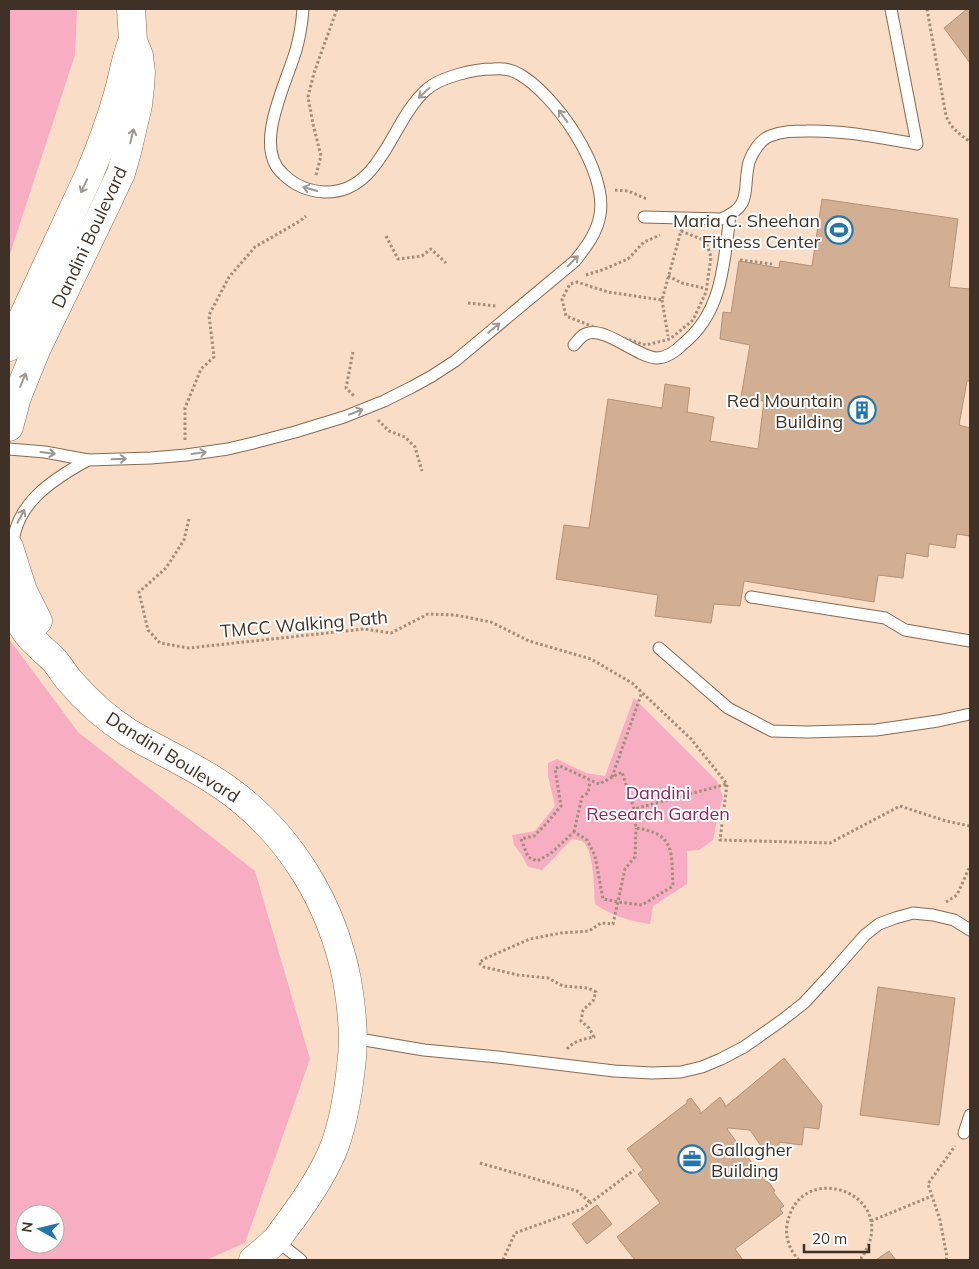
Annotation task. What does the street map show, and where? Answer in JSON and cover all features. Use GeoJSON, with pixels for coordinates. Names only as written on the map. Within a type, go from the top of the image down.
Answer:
{"type":"FeatureCollection","features":[{"type":"Feature","properties":{"kind":"main road","name":"Dandini Boulevard"},"geometry":{"type":"LineString","coordinates":[[9,427],[17,397],[36,350],[121,172],[128,152],[140,87],[138,56],[132,41],[131,9]]}},
{"type":"Feature","properties":{"kind":"main road","name":"Dandini Boulevard"},"geometry":{"type":"LineString","coordinates":[[9,348],[96,157],[117,96],[132,41]]}},
{"type":"Feature","properties":{"kind":"main road","name":"Dandini Boulevard"},"geometry":{"type":"LineString","coordinates":[[11,555],[23,591],[50,643],[54,661]]}},
{"type":"Feature","properties":{"kind":"main road","name":"Dandini Boulevard"},"geometry":{"type":"LineString","coordinates":[[9,601],[17,618],[30,636],[90,702],[127,732],[173,756],[226,788],[248,805],[270,826],[290,849],[305,872],[323,904],[334,933],[343,961],[352,1015],[352,1060],[346,1105],[335,1145],[313,1189],[276,1240],[253,1260]]}},
{"type":"Feature","properties":{"kind":"lane"},"geometry":{"type":"LineString","coordinates":[[9,449],[45,452],[88,460],[168,456],[228,449],[344,417],[384,401],[426,380],[454,361],[575,261],[585,248],[592,236],[600,214],[601,204],[595,171],[576,136],[554,104],[530,82],[513,71],[493,69],[454,76],[427,89],[398,128],[375,166],[365,177],[352,186],[328,192],[316,191],[302,187],[281,173],[275,165],[270,144],[276,108],[296,50],[303,9]]}},
{"type":"Feature","properties":{"kind":"lane"},"geometry":{"type":"LineString","coordinates":[[644,217],[721,219],[730,215],[739,207],[745,197],[749,162],[755,149],[768,137],[787,131],[828,130],[917,144],[891,9]]}},
{"type":"Feature","properties":{"kind":"lane"},"geometry":{"type":"LineString","coordinates":[[574,345],[581,337],[589,333],[597,334],[611,338],[645,355],[659,358],[670,354],[682,345],[696,332],[705,320],[720,285],[730,215]]}},
{"type":"Feature","properties":{"kind":"lane"},"geometry":{"type":"LineString","coordinates":[[11,555],[14,534],[23,512],[44,487],[64,472],[88,460]]}},
{"type":"Feature","properties":{"kind":"lane"},"geometry":{"type":"LineString","coordinates":[[751,597],[885,618],[905,630],[970,641]]}},
{"type":"Feature","properties":{"kind":"lane"},"geometry":{"type":"LineString","coordinates":[[659,648],[728,708],[772,731],[876,730],[938,721],[970,714]]}},
{"type":"Feature","properties":{"kind":"lane"},"geometry":{"type":"LineString","coordinates":[[353,1038],[424,1050],[614,1071],[681,1072],[702,1067],[721,1059],[744,1047],[781,1021],[804,1003],[865,935],[879,924],[914,913],[954,920],[970,930]]}},
{"type":"Feature","properties":{"kind":"lane"},"geometry":{"type":"LineString","coordinates":[[964,1133],[970,1115]]}},
{"type":"Feature","properties":{"kind":"lane"},"geometry":{"type":"LineString","coordinates":[[276,1240],[301,1260]]}},
{"type":"Feature","properties":{"kind":"path"},"geometry":{"type":"LineString","coordinates":[[316,176],[321,156],[308,97],[314,73],[337,9]]}},
{"type":"Feature","properties":{"kind":"path"},"geometry":{"type":"LineString","coordinates":[[927,9],[946,116],[953,129],[970,142]]}},
{"type":"Feature","properties":{"kind":"path"},"geometry":{"type":"LineString","coordinates":[[185,446],[185,408],[201,369],[214,356],[209,315],[229,277],[255,247],[306,216]]}},
{"type":"Feature","properties":{"kind":"path"},"geometry":{"type":"LineString","coordinates":[[666,234],[644,242],[628,260],[581,276],[570,284],[562,299],[566,316],[616,336],[646,345],[670,339],[693,320],[706,288],[711,257],[706,240],[681,231],[674,232]]}},
{"type":"Feature","properties":{"kind":"path"},"geometry":{"type":"LineString","coordinates":[[668,339],[662,300],[681,231]]}},
{"type":"Feature","properties":{"kind":"path"},"geometry":{"type":"LineString","coordinates":[[386,236],[398,259],[422,256],[431,249],[446,263]]}},
{"type":"Feature","properties":{"kind":"path"},"geometry":{"type":"LineString","coordinates":[[737,260],[772,264]]}},
{"type":"Feature","properties":{"kind":"path"},"geometry":{"type":"LineString","coordinates":[[668,276],[682,283],[706,288]]}},
{"type":"Feature","properties":{"kind":"path"},"geometry":{"type":"LineString","coordinates":[[570,284],[577,282],[608,292],[662,300]]}},
{"type":"Feature","properties":{"kind":"path"},"geometry":{"type":"LineString","coordinates":[[468,303],[499,307]]}},
{"type":"Feature","properties":{"kind":"path","name":"TMCC Walking Path"},"geometry":{"type":"LineString","coordinates":[[189,519],[184,540],[166,568],[139,592],[148,630],[160,643],[189,648],[364,629],[392,633],[428,614],[455,615],[491,622],[529,642],[591,659],[632,684],[691,739],[727,784]]}},
{"type":"Feature","properties":{"kind":"path"},"geometry":{"type":"LineString","coordinates":[[612,778],[642,692]]}},
{"type":"Feature","properties":{"kind":"path"},"geometry":{"type":"LineString","coordinates":[[556,1064],[570,1045],[594,1037],[589,1028],[581,1021],[583,1010],[593,1002],[596,992],[588,988],[563,986],[548,978],[518,975],[479,963],[530,939],[561,932],[589,931],[601,924],[613,924],[625,869],[635,857],[636,828],[634,809],[622,772],[599,784],[560,766],[555,769],[561,806],[534,836],[521,839],[528,857],[537,861],[550,854],[574,832],[582,797],[588,793],[590,781]]}},
{"type":"Feature","properties":{"kind":"path"},"geometry":{"type":"LineString","coordinates":[[634,809],[727,784],[720,840],[830,844],[900,806],[946,821],[970,826]]}},
{"type":"Feature","properties":{"kind":"path"},"geometry":{"type":"LineString","coordinates":[[574,832],[587,840],[595,856],[603,899],[642,904],[673,886],[670,847],[662,836],[650,830],[636,828]]}},
{"type":"Feature","properties":{"kind":"path"},"geometry":{"type":"LineString","coordinates":[[928,914],[957,895],[970,866]]}},
{"type":"Feature","properties":{"kind":"path"},"geometry":{"type":"LineString","coordinates":[[946,1260],[940,1220],[928,1184],[964,1133]]}},
{"type":"Feature","properties":{"kind":"path"},"geometry":{"type":"LineString","coordinates":[[480,1163],[577,1191],[591,1203]]}},
{"type":"Feature","properties":{"kind":"path"},"geometry":{"type":"LineString","coordinates":[[503,1260],[515,1233],[582,1209],[634,1170]]}},
{"type":"Feature","properties":{"kind":"path"},"geometry":{"type":"LineString","coordinates":[[799,1260],[788,1244],[786,1230],[789,1216],[796,1204],[806,1195],[818,1189],[832,1188],[845,1190],[857,1198],[866,1208],[871,1220],[872,1235],[868,1250],[860,1260]]}},
{"type":"Feature","properties":{"kind":"path"},"geometry":{"type":"LineString","coordinates":[[871,1220],[932,1196]]}},
{"type":"Feature","properties":{"kind":"green space"},"geometry":{"type":"Polygon","coordinates":[[[9,9],[77,9],[75,55],[9,257],[9,9]]]}},
{"type":"Feature","properties":{"kind":"green space"},"geometry":{"type":"Polygon","coordinates":[[[9,639],[78,732],[255,871],[310,1059],[245,1243],[206,1260],[9,1260],[9,639]]]}},
{"type":"Feature","properties":{"kind":"green space","name":"Dandini Research Garden"},"geometry":{"type":"Polygon","coordinates":[[[634,698],[717,781],[723,797],[713,840],[699,850],[687,851],[687,884],[653,906],[650,924],[621,917],[595,904],[591,862],[587,846],[582,841],[572,839],[542,870],[528,867],[514,845],[512,835],[535,831],[555,806],[548,776],[548,763],[557,759],[586,773],[605,776],[634,698]]]}},
{"type":"Feature","properties":{"kind":"building"},"geometry":{"type":"Polygon","coordinates":[[[967,9],[970,9],[970,63],[944,28],[967,9]]]}},
{"type":"Feature","properties":{"kind":"building","name":"Red Mountain Building"},"geometry":{"type":"Polygon","coordinates":[[[822,199],[958,219],[949,287],[970,289],[970,381],[967,381],[959,425],[970,428],[970,536],[957,534],[955,548],[929,544],[928,557],[906,553],[903,578],[878,575],[874,602],[744,581],[740,606],[714,604],[711,623],[655,616],[658,595],[556,579],[564,525],[589,528],[608,399],[662,408],[665,384],[690,388],[687,412],[714,417],[710,441],[758,449],[764,401],[741,397],[750,345],[720,339],[723,312],[731,313],[739,261],[779,268],[780,261],[812,266],[822,199]]]}},
{"type":"Feature","properties":{"kind":"building"},"geometry":{"type":"Polygon","coordinates":[[[878,987],[955,998],[939,1125],[860,1115],[878,987]]]}},
{"type":"Feature","properties":{"kind":"building","name":"Gallagher Building"},"geometry":{"type":"Polygon","coordinates":[[[784,1058],[822,1105],[819,1129],[804,1127],[802,1145],[779,1142],[779,1149],[761,1146],[750,1130],[727,1129],[766,1182],[768,1181],[775,1191],[773,1192],[784,1206],[780,1209],[783,1213],[735,1249],[743,1260],[635,1260],[617,1237],[660,1203],[638,1174],[643,1170],[627,1149],[691,1098],[700,1110],[700,1114],[720,1097],[725,1107],[784,1058]]]}},
{"type":"Feature","properties":{"kind":"building"},"geometry":{"type":"Polygon","coordinates":[[[597,1205],[612,1224],[587,1244],[572,1224],[597,1205]]]}},
{"type":"Feature","properties":{"kind":"building"},"geometry":{"type":"Polygon","coordinates":[[[889,1251],[896,1260],[876,1260],[889,1251]]]}},
{"type":"Feature","properties":{"kind":"place","name":"Maria C. Sheehan Fitness Center"},"geometry":{"type":"Point","coordinates":[839,230]}},
{"type":"Feature","properties":{"kind":"place","name":"Red Mountain Building"},"geometry":{"type":"Point","coordinates":[862,410]}},
{"type":"Feature","properties":{"kind":"place","name":"Gallagher Building"},"geometry":{"type":"Point","coordinates":[692,1159]}}]}
